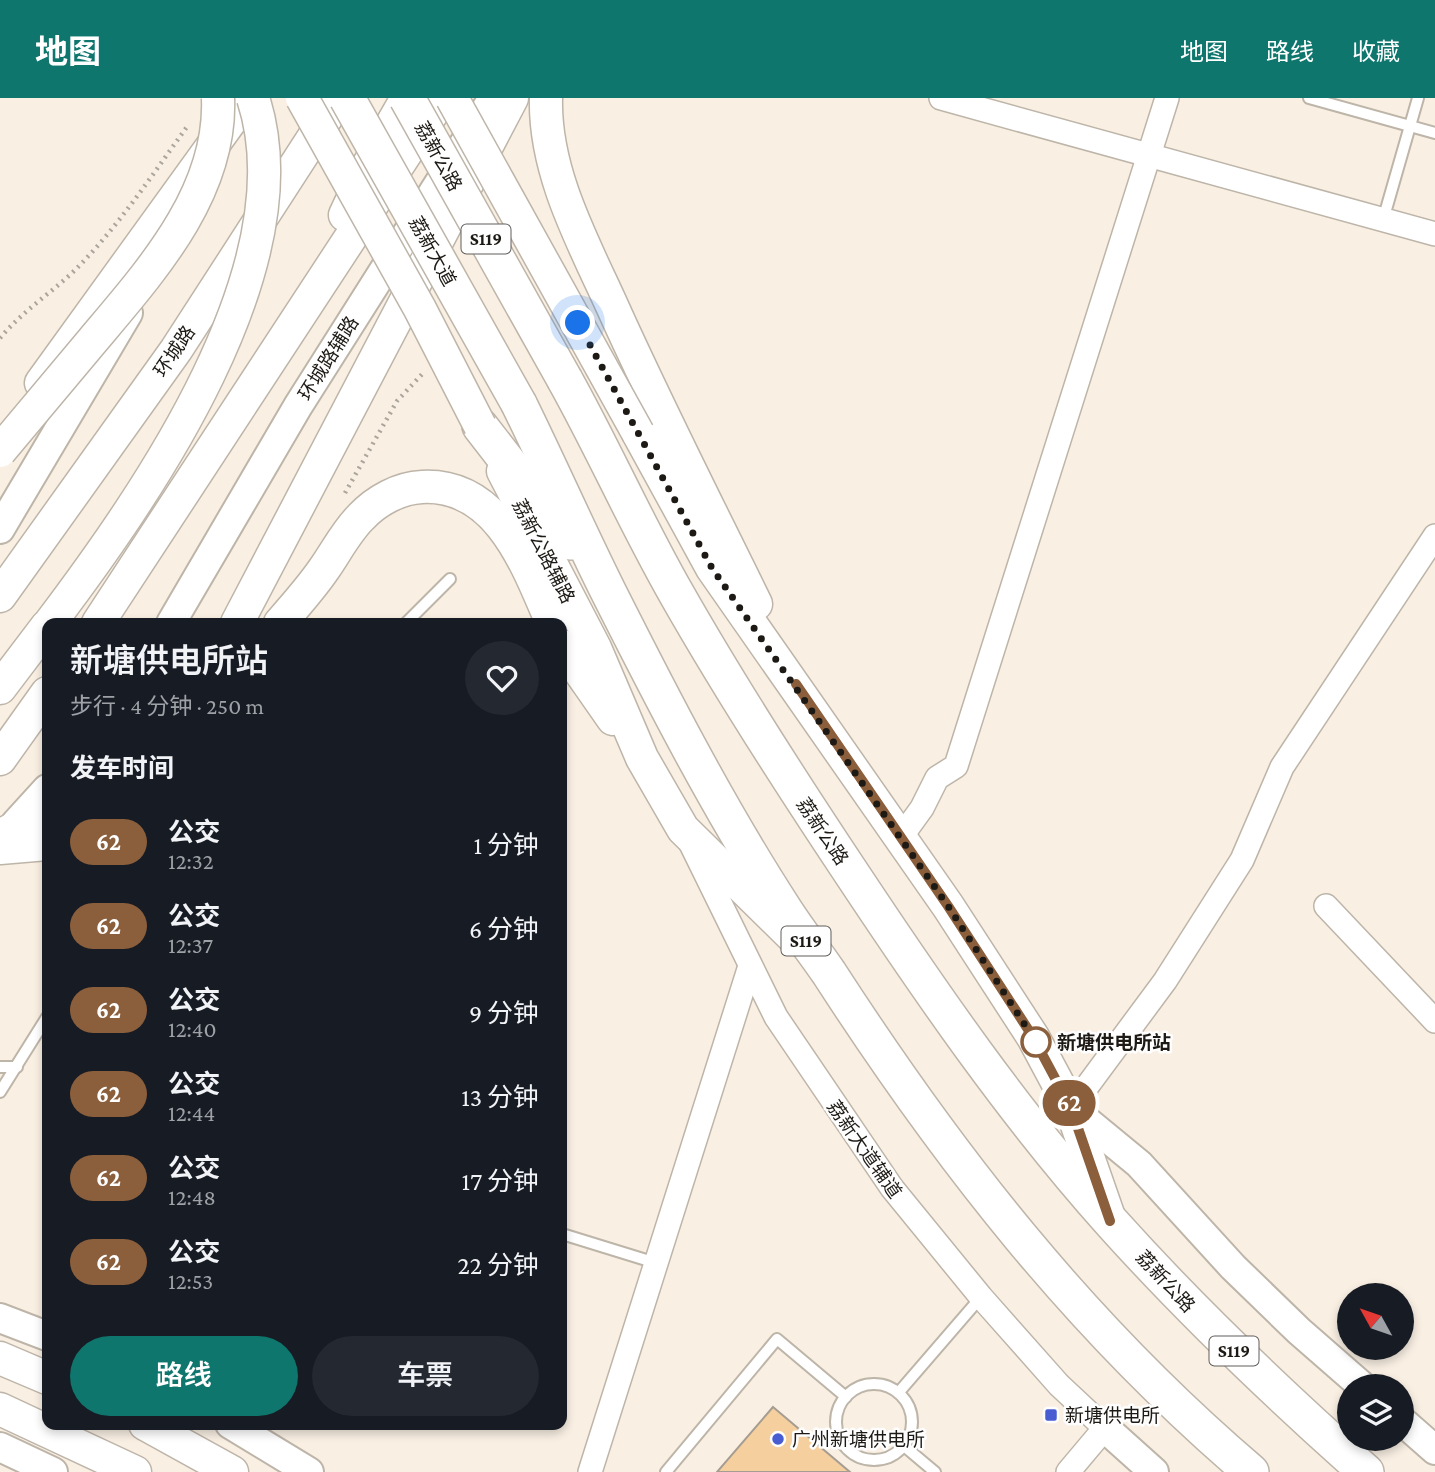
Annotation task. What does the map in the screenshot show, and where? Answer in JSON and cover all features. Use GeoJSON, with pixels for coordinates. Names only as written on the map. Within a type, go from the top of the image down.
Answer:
{"type":"FeatureCollection","features":[{"type":"Feature","properties":{"kind":"main road"},"geometry":{"type":"LineString","coordinates":[[0,451],[144,279],[168,246],[205,177],[215,141],[218,98]]}},
{"type":"Feature","properties":{"kind":"main road"},"geometry":{"type":"LineString","coordinates":[[0,442],[250,98]]}},
{"type":"Feature","properties":{"kind":"main road"},"geometry":{"type":"LineString","coordinates":[[53,618],[114,534],[163,456],[205,378],[235,313],[248,278],[262,205],[261,138],[250,98]]}},
{"type":"Feature","properties":{"kind":"main road","name":"荔新公路辅路"},"geometry":{"type":"LineString","coordinates":[[302,98],[420,309],[595,648],[642,758],[683,829],[827,971]]}},
{"type":"Feature","properties":{"kind":"main road","name":"环城路"},"geometry":{"type":"LineString","coordinates":[[0,596],[176,350],[339,98]]}},
{"type":"Feature","properties":{"kind":"main road","name":"荔新大道"},"geometry":{"type":"LineString","coordinates":[[347,98],[519,404],[609,592]]}},
{"type":"Feature","properties":{"kind":"main road"},"geometry":{"type":"LineString","coordinates":[[296,322],[369,164],[407,98]]}},
{"type":"Feature","properties":{"kind":"main road","name":"荔新公路"},"geometry":{"type":"LineString","coordinates":[[407,98],[565,380],[674,591],[796,791],[944,1008],[1029,1124],[1110,1221],[1287,1403],[1366,1472]]}},
{"type":"Feature","properties":{"kind":"main road"},"geometry":{"type":"LineString","coordinates":[[101,618],[442,98]]}},
{"type":"Feature","properties":{"kind":"main road"},"geometry":{"type":"LineString","coordinates":[[452,98],[712,568],[901,837],[1033,1037],[1071,1108],[1110,1221]]}},
{"type":"Feature","properties":{"kind":"main road"},"geometry":{"type":"LineString","coordinates":[[240,618],[512,98]]}},
{"type":"Feature","properties":{"kind":"main road"},"geometry":{"type":"LineString","coordinates":[[546,98],[548,150],[579,234],[628,342],[796,684]]}},
{"type":"Feature","properties":{"kind":"main road"},"geometry":{"type":"LineString","coordinates":[[480,426],[609,592]]}},
{"type":"Feature","properties":{"kind":"main road"},"geometry":{"type":"LineString","coordinates":[[284,618],[323,571],[360,518],[375,504],[415,487],[435,486],[457,491],[492,514],[512,540],[550,618]]}},
{"type":"Feature","properties":{"kind":"main road","name":"S119"},"geometry":{"type":"LineString","coordinates":[[609,592],[748,849],[784,909],[904,1087],[1006,1223],[1104,1332],[1178,1408],[1251,1472]]}},
{"type":"Feature","properties":{"kind":"main road"},"geometry":{"type":"LineString","coordinates":[[0,688],[42,633]]}},
{"type":"Feature","properties":{"kind":"main road"},"geometry":{"type":"LineString","coordinates":[[567,654],[642,758]]}},
{"type":"Feature","properties":{"kind":"main road"},"geometry":{"type":"LineString","coordinates":[[0,759],[42,700]]}},
{"type":"Feature","properties":{"kind":"main road"},"geometry":{"type":"LineString","coordinates":[[3,839],[42,813]]}},
{"type":"Feature","properties":{"kind":"main road"},"geometry":{"type":"LineString","coordinates":[[3,839],[42,843]]}},
{"type":"Feature","properties":{"kind":"main road"},"geometry":{"type":"LineString","coordinates":[[0,1358],[42,1376]]}},
{"type":"Feature","properties":{"kind":"main road"},"geometry":{"type":"LineString","coordinates":[[0,1409],[42,1429]]}},
{"type":"Feature","properties":{"kind":"main road"},"geometry":{"type":"LineString","coordinates":[[45,1430],[135,1472]]}},
{"type":"Feature","properties":{"kind":"main road"},"geometry":{"type":"LineString","coordinates":[[156,1430],[232,1472]]}},
{"type":"Feature","properties":{"kind":"street"},"geometry":{"type":"LineString","coordinates":[[0,529],[174,236],[250,98]]}},
{"type":"Feature","properties":{"kind":"street","name":"环城路辅路"},"geometry":{"type":"LineString","coordinates":[[174,618],[298,406],[493,98]]}},
{"type":"Feature","properties":{"kind":"street"},"geometry":{"type":"LineString","coordinates":[[941,98],[1435,234]]}},
{"type":"Feature","properties":{"kind":"street"},"geometry":{"type":"LineString","coordinates":[[901,837],[922,808],[937,778],[956,766],[1167,98]]}},
{"type":"Feature","properties":{"kind":"street"},"geometry":{"type":"LineString","coordinates":[[1348,1374],[1233,1267],[1139,1164],[1071,1108],[1166,981],[1242,860],[1282,767],[1435,536]]}},
{"type":"Feature","properties":{"kind":"street"},"geometry":{"type":"LineString","coordinates":[[3,839],[42,795]]}},
{"type":"Feature","properties":{"kind":"street","name":"荔新大道辅道"},"geometry":{"type":"LineString","coordinates":[[683,829],[776,1017],[849,1128],[892,1188],[981,1297],[1059,1385],[1105,1429]]}},
{"type":"Feature","properties":{"kind":"street"},"geometry":{"type":"LineString","coordinates":[[1326,906],[1435,1021]]}},
{"type":"Feature","properties":{"kind":"street"},"geometry":{"type":"LineString","coordinates":[[590,1472],[750,966]]}},
{"type":"Feature","properties":{"kind":"street"},"geometry":{"type":"LineString","coordinates":[[0,1318],[42,1334]]}},
{"type":"Feature","properties":{"kind":"street"},"geometry":{"type":"LineString","coordinates":[[1068,1472],[1105,1429],[1154,1472]]}},
{"type":"Feature","properties":{"kind":"street"},"geometry":{"type":"LineString","coordinates":[[240,1430],[309,1472]]}},
{"type":"Feature","properties":{"kind":"street"},"geometry":{"type":"LineString","coordinates":[[1414,1432],[1435,1450]]}},
{"type":"Feature","properties":{"kind":"street"},"geometry":{"type":"LineString","coordinates":[[0,1447],[52,1472]]}},
{"type":"Feature","properties":{"kind":"lane"},"geometry":{"type":"LineString","coordinates":[[1309,98],[1435,133]]}},
{"type":"Feature","properties":{"kind":"lane"},"geometry":{"type":"LineString","coordinates":[[1383,220],[1418,98]]}},
{"type":"Feature","properties":{"kind":"lane"},"geometry":{"type":"LineString","coordinates":[[411,618],[450,579]]}},
{"type":"Feature","properties":{"kind":"lane"},"geometry":{"type":"LineString","coordinates":[[0,1092],[42,1026]]}},
{"type":"Feature","properties":{"kind":"lane"},"geometry":{"type":"LineString","coordinates":[[0,1068],[17,1067]]}},
{"type":"Feature","properties":{"kind":"lane"},"geometry":{"type":"LineString","coordinates":[[567,1236],[656,1263]]}},
{"type":"Feature","properties":{"kind":"lane"},"geometry":{"type":"LineString","coordinates":[[899,1392],[981,1297]]}},
{"type":"Feature","properties":{"kind":"lane"},"geometry":{"type":"LineString","coordinates":[[666,1472],[777,1339],[846,1397]]}},
{"type":"Feature","properties":{"kind":"lane"},"geometry":{"type":"LineString","coordinates":[[877,1383],[899,1392],[912,1412],[913,1424],[904,1446],[884,1459],[872,1460],[849,1451],[837,1431],[836,1419],[846,1397],[855,1389],[877,1383]]}},
{"type":"Feature","properties":{"kind":"lane"},"geometry":{"type":"LineString","coordinates":[[904,1446],[935,1472]]}},
{"type":"Feature","properties":{"kind":"path"},"geometry":{"type":"LineString","coordinates":[[0,338],[80,263],[128,209],[190,123]]}},
{"type":"Feature","properties":{"kind":"path"},"geometry":{"type":"LineString","coordinates":[[338,505],[397,401],[432,363]]}},
{"type":"Feature","properties":{"kind":"building","name":"广州新塘供电所"},"geometry":{"type":"Polygon","coordinates":[[[773,1407],[850,1472],[717,1472],[773,1407]]]}},
{"type":"Feature","properties":{"kind":"bus line","name":"62"},"geometry":{"type":"LineString","coordinates":[[796,684],[948,906],[1033,1037],[1071,1108],[1110,1221]]}},
{"type":"Feature","properties":{"kind":"place","name":"新塘供电所站"},"geometry":{"type":"Point","coordinates":[1036,1042]}},
{"type":"Feature","properties":{"kind":"place","name":"新塘供电所"},"geometry":{"type":"Point","coordinates":[1051,1415]}},
{"type":"Feature","properties":{"kind":"place","name":"广州新塘供电所"},"geometry":{"type":"Point","coordinates":[778,1439]}},
{"type":"Feature","properties":{"kind":"route"},"geometry":{"type":"LineString","coordinates":[[578,323],[712,568],[796,684],[948,906],[1036,1042]]}}]}
